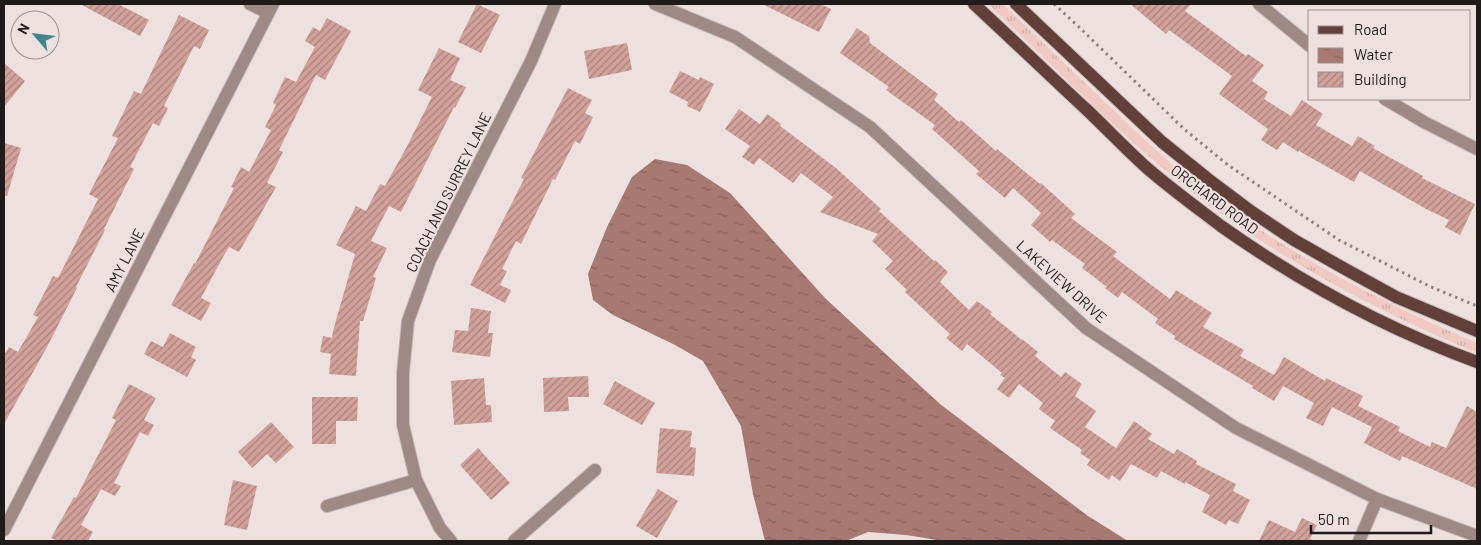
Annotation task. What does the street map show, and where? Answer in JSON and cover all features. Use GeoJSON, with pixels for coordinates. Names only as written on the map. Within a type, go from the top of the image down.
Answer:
{"type":"FeatureCollection","features":[{"type":"Feature","properties":{"kind":"main road","name":"ORCHARD ROAD"},"geometry":{"type":"LineString","coordinates":[[974,4],[1147,168],[1198,209],[1267,257],[1328,294],[1425,342],[1477,362]]}},
{"type":"Feature","properties":{"kind":"main road","name":"ORCHARD ROAD"},"geometry":{"type":"LineString","coordinates":[[1016,4],[1162,142],[1252,212],[1345,270],[1396,297],[1477,331]]}},
{"type":"Feature","properties":{"kind":"street"},"geometry":{"type":"LineString","coordinates":[[250,4],[270,8]]}},
{"type":"Feature","properties":{"kind":"street","name":"COACH AND SURREY LANE"},"geometry":{"type":"LineString","coordinates":[[451,541],[440,528],[416,480],[403,424],[403,373],[408,321],[430,260],[531,61],[555,4]]}},
{"type":"Feature","properties":{"kind":"street","name":"LAKEVIEW DRIVE"},"geometry":{"type":"LineString","coordinates":[[655,4],[736,37],[870,127],[1086,328],[1236,428],[1377,499],[1477,536]]}},
{"type":"Feature","properties":{"kind":"street"},"geometry":{"type":"LineString","coordinates":[[1259,4],[1308,44]]}},
{"type":"Feature","properties":{"kind":"street","name":"AMY LANE"},"geometry":{"type":"LineString","coordinates":[[4,530],[270,8]]}},
{"type":"Feature","properties":{"kind":"street"},"geometry":{"type":"LineString","coordinates":[[1387,100],[1477,150]]}},
{"type":"Feature","properties":{"kind":"street"},"geometry":{"type":"LineString","coordinates":[[514,541],[595,470]]}},
{"type":"Feature","properties":{"kind":"street"},"geometry":{"type":"LineString","coordinates":[[327,506],[416,480]]}},
{"type":"Feature","properties":{"kind":"street"},"geometry":{"type":"LineString","coordinates":[[1359,541],[1377,499]]}},
{"type":"Feature","properties":{"kind":"path"},"geometry":{"type":"LineString","coordinates":[[1054,4],[1184,129],[1228,165],[1339,240],[1430,286],[1477,306]]}},
{"type":"Feature","properties":{"kind":"green space"},"geometry":{"type":"Polygon","coordinates":[[[988,4],[1003,4],[1157,150],[1191,180],[1224,205],[1293,251],[1365,291],[1477,343],[1477,353],[1405,321],[1337,286],[1238,226],[1177,180],[1121,132],[988,4]]]}},
{"type":"Feature","properties":{"kind":"water"},"geometry":{"type":"Polygon","coordinates":[[[655,159],[687,165],[730,193],[825,298],[940,404],[1088,516],[1128,541],[943,541],[906,535],[868,532],[846,541],[765,541],[753,494],[741,426],[703,361],[675,345],[613,315],[593,300],[588,274],[607,227],[632,177],[655,159]]]}},
{"type":"Feature","properties":{"kind":"building"},"geometry":{"type":"Polygon","coordinates":[[[80,4],[118,4],[149,20],[140,36],[80,4]]]}},
{"type":"Feature","properties":{"kind":"building"},"geometry":{"type":"Polygon","coordinates":[[[477,4],[500,15],[481,53],[458,42],[477,4]]]}},
{"type":"Feature","properties":{"kind":"building"},"geometry":{"type":"Polygon","coordinates":[[[762,4],[820,4],[831,9],[819,32],[762,4]]]}},
{"type":"Feature","properties":{"kind":"building"},"geometry":{"type":"Polygon","coordinates":[[[1130,4],[1191,4],[1185,11],[1246,56],[1248,54],[1264,65],[1252,81],[1268,92],[1264,99],[1291,116],[1302,100],[1323,114],[1316,125],[1352,146],[1358,136],[1375,146],[1373,148],[1423,176],[1422,178],[1475,204],[1460,235],[1445,227],[1449,220],[1360,171],[1354,182],[1283,142],[1277,150],[1261,140],[1268,129],[1219,94],[1232,76],[1169,30],[1166,34],[1130,4]]]}},
{"type":"Feature","properties":{"kind":"building"},"geometry":{"type":"Polygon","coordinates":[[[179,15],[209,30],[200,49],[194,46],[164,106],[168,108],[159,126],[153,123],[130,167],[134,169],[77,288],[4,424],[4,355],[9,347],[18,352],[38,317],[33,315],[53,276],[58,278],[98,199],[89,194],[118,138],[112,136],[134,91],[141,94],[179,15]]]}},
{"type":"Feature","properties":{"kind":"building"},"geometry":{"type":"Polygon","coordinates":[[[327,18],[351,31],[325,80],[316,75],[279,150],[283,152],[267,183],[276,187],[239,252],[229,247],[223,257],[201,298],[211,303],[201,321],[171,305],[195,264],[234,188],[231,187],[241,167],[249,172],[271,130],[265,127],[276,105],[273,103],[285,77],[296,82],[315,47],[305,41],[313,27],[320,31],[327,18]]]}},
{"type":"Feature","properties":{"kind":"building"},"geometry":{"type":"Polygon","coordinates":[[[857,28],[869,36],[870,43],[938,94],[934,100],[959,122],[961,120],[996,151],[997,149],[1041,183],[1075,214],[1071,218],[1117,252],[1113,256],[1170,299],[1176,290],[1212,313],[1203,327],[1244,350],[1240,356],[1274,375],[1284,357],[1325,381],[1326,378],[1363,396],[1358,406],[1400,427],[1398,431],[1430,447],[1432,442],[1446,448],[1467,406],[1477,412],[1477,489],[1402,456],[1400,461],[1364,443],[1372,427],[1332,407],[1323,426],[1306,418],[1314,403],[1283,386],[1274,401],[1252,388],[1253,386],[1174,339],[1175,336],[1155,323],[1158,319],[1122,292],[1118,298],[1082,268],[1085,264],[1052,240],[1050,242],[1031,225],[1041,213],[1013,188],[1005,198],[976,174],[979,171],[932,129],[935,125],[886,90],[889,87],[840,53],[857,28]]]}},
{"type":"Feature","properties":{"kind":"building"},"geometry":{"type":"Polygon","coordinates":[[[627,43],[632,70],[589,79],[584,51],[627,43]]]}},
{"type":"Feature","properties":{"kind":"building"},"geometry":{"type":"Polygon","coordinates":[[[439,48],[460,58],[450,80],[466,87],[401,212],[389,206],[371,241],[387,248],[373,277],[376,278],[363,321],[360,321],[356,376],[329,374],[331,354],[320,352],[323,336],[332,338],[355,254],[336,245],[356,206],[366,211],[380,184],[385,186],[405,150],[432,97],[418,90],[439,48]]]}},
{"type":"Feature","properties":{"kind":"building"},"geometry":{"type":"Polygon","coordinates":[[[4,63],[25,81],[4,107],[4,63]]]}},
{"type":"Feature","properties":{"kind":"building"},"geometry":{"type":"Polygon","coordinates":[[[680,71],[699,80],[700,77],[714,84],[700,112],[687,106],[688,102],[669,92],[680,71]]]}},
{"type":"Feature","properties":{"kind":"building"},"geometry":{"type":"Polygon","coordinates":[[[568,88],[592,100],[585,113],[593,117],[580,144],[575,141],[555,180],[553,179],[521,244],[516,241],[502,269],[507,271],[500,285],[511,290],[505,303],[470,285],[524,179],[521,178],[568,88]]]}},
{"type":"Feature","properties":{"kind":"building"},"geometry":{"type":"Polygon","coordinates":[[[739,109],[760,124],[767,114],[836,168],[881,209],[879,211],[948,272],[940,282],[969,310],[977,301],[992,312],[990,314],[1038,352],[1035,356],[1061,377],[1065,372],[1082,384],[1075,396],[1096,411],[1085,427],[1116,448],[1134,421],[1152,434],[1148,439],[1174,454],[1177,449],[1197,461],[1196,464],[1236,484],[1233,491],[1250,500],[1238,524],[1229,520],[1226,525],[1202,512],[1210,495],[1161,471],[1157,478],[1131,464],[1120,481],[1112,475],[1109,480],[1087,465],[1090,460],[1080,453],[1082,450],[1050,428],[1055,421],[1039,409],[1043,403],[1019,384],[1009,398],[997,389],[1005,378],[1000,375],[1002,373],[967,344],[962,351],[946,338],[950,334],[905,292],[907,290],[885,269],[893,261],[872,241],[878,234],[820,212],[833,197],[801,173],[793,183],[759,158],[754,165],[742,157],[750,146],[725,129],[739,109]]]}},
{"type":"Feature","properties":{"kind":"building"},"geometry":{"type":"Polygon","coordinates":[[[4,143],[21,148],[7,196],[4,195],[4,143]]]}},
{"type":"Feature","properties":{"kind":"building"},"geometry":{"type":"Polygon","coordinates":[[[471,308],[491,311],[488,333],[493,333],[490,357],[452,352],[455,330],[468,331],[471,308]]]}},
{"type":"Feature","properties":{"kind":"building"},"geometry":{"type":"Polygon","coordinates":[[[170,333],[196,347],[191,357],[196,360],[187,377],[144,354],[151,341],[163,347],[170,333]]]}},
{"type":"Feature","properties":{"kind":"building"},"geometry":{"type":"Polygon","coordinates":[[[588,376],[589,397],[568,397],[569,411],[544,412],[543,378],[588,376]]]}},
{"type":"Feature","properties":{"kind":"building"},"geometry":{"type":"Polygon","coordinates":[[[484,378],[486,405],[491,405],[492,422],[454,425],[451,381],[484,378]]]}},
{"type":"Feature","properties":{"kind":"building"},"geometry":{"type":"Polygon","coordinates":[[[615,381],[655,403],[642,425],[603,404],[615,381]]]}},
{"type":"Feature","properties":{"kind":"building"},"geometry":{"type":"Polygon","coordinates":[[[129,384],[156,398],[144,420],[154,425],[148,436],[140,432],[114,483],[121,486],[115,496],[101,489],[81,525],[93,532],[88,541],[58,541],[51,538],[74,497],[76,498],[116,420],[112,418],[129,384]]]}},
{"type":"Feature","properties":{"kind":"building"},"geometry":{"type":"Polygon","coordinates":[[[312,397],[358,397],[357,421],[336,421],[336,444],[312,444],[312,397]]]}},
{"type":"Feature","properties":{"kind":"building"},"geometry":{"type":"Polygon","coordinates":[[[271,422],[294,447],[276,463],[267,454],[252,468],[238,452],[271,422]]]}},
{"type":"Feature","properties":{"kind":"building"},"geometry":{"type":"Polygon","coordinates":[[[660,428],[692,431],[690,447],[696,448],[694,476],[656,473],[660,428]]]}},
{"type":"Feature","properties":{"kind":"building"},"geometry":{"type":"Polygon","coordinates":[[[478,448],[510,483],[491,500],[460,465],[478,448]]]}},
{"type":"Feature","properties":{"kind":"building"},"geometry":{"type":"Polygon","coordinates":[[[233,480],[257,486],[247,530],[224,525],[233,480]]]}},
{"type":"Feature","properties":{"kind":"building"},"geometry":{"type":"Polygon","coordinates":[[[658,489],[678,501],[657,538],[636,526],[658,489]]]}},
{"type":"Feature","properties":{"kind":"building"},"geometry":{"type":"Polygon","coordinates":[[[1302,518],[1317,525],[1310,539],[1314,541],[1259,541],[1269,520],[1295,532],[1302,518]]]}}]}
